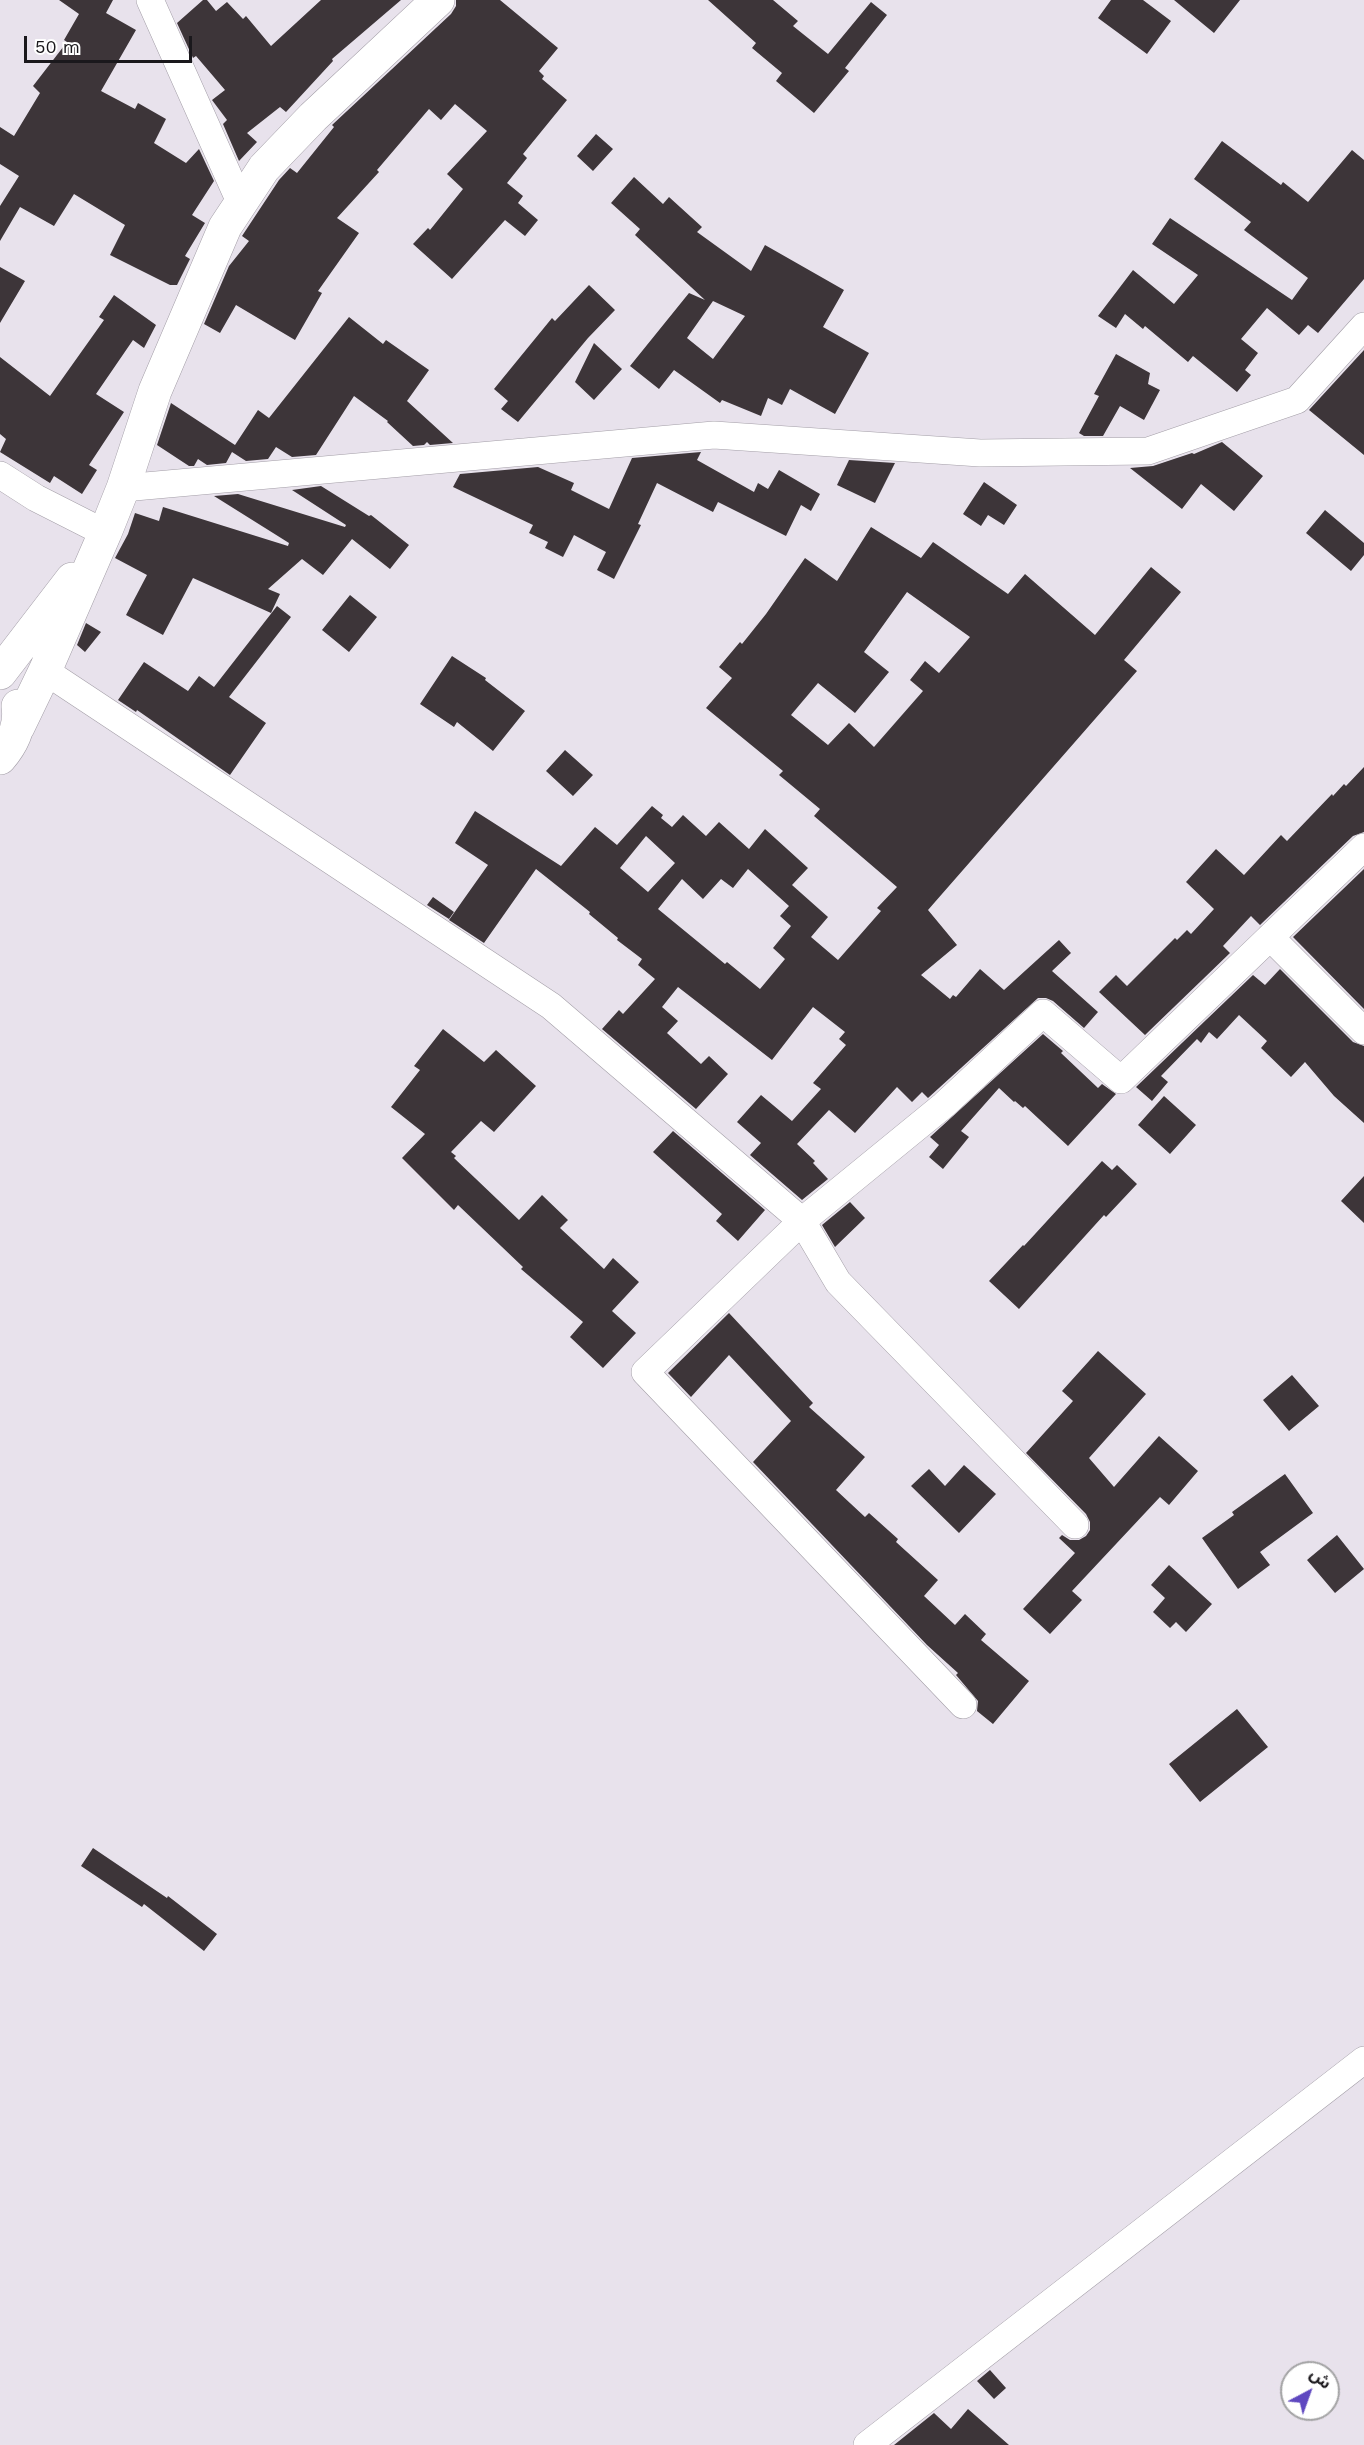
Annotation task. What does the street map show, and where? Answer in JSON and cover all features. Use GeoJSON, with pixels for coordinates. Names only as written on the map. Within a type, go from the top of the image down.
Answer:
{"type":"FeatureCollection","features":[{"type":"Feature","properties":{"kind":"main road"},"geometry":{"type":"LineString","coordinates":[[0,758],[11,744],[105,533],[123,488],[155,391],[225,227],[264,168],[313,117],[438,0]]}},
{"type":"Feature","properties":{"kind":"main road"},"geometry":{"type":"LineString","coordinates":[[0,673],[105,533]]}},
{"type":"Feature","properties":{"kind":"main road"},"geometry":{"type":"LineString","coordinates":[[0,694],[5,694],[15,701],[19,713],[18,727]]}},
{"type":"Feature","properties":{"kind":"street"},"geometry":{"type":"LineString","coordinates":[[150,0],[241,204]]}},
{"type":"Feature","properties":{"kind":"street"},"geometry":{"type":"LineString","coordinates":[[123,488],[714,435],[980,453],[1149,451],[1297,399],[1364,326]]}},
{"type":"Feature","properties":{"kind":"street"},"geometry":{"type":"LineString","coordinates":[[0,475],[36,498],[105,533]]}},
{"type":"Feature","properties":{"kind":"street"},"geometry":{"type":"LineString","coordinates":[[45,671],[551,1006],[802,1221],[838,1282],[1075,1525]]}},
{"type":"Feature","properties":{"kind":"street"},"geometry":{"type":"LineString","coordinates":[[963,1705],[645,1372],[802,1221],[944,1105],[1043,1013],[1121,1080],[1364,848]]}},
{"type":"Feature","properties":{"kind":"street"},"geometry":{"type":"LineString","coordinates":[[1270,937],[1364,1031]]}},
{"type":"Feature","properties":{"kind":"street"},"geometry":{"type":"LineString","coordinates":[[867,2445],[1364,2060]]}},
{"type":"Feature","properties":{"kind":"building"},"geometry":{"type":"Polygon","coordinates":[[[59,0],[113,0],[106,13],[136,30],[101,91],[135,109],[138,103],[166,119],[154,143],[186,163],[199,149],[214,181],[192,215],[205,223],[185,256],[190,259],[177,285],[170,285],[110,255],[125,225],[74,194],[54,226],[20,207],[0,241],[0,206],[19,176],[0,164],[0,127],[14,136],[40,93],[33,86],[67,42],[64,40],[79,14],[59,0]]]}},
{"type":"Feature","properties":{"kind":"building"},"geometry":{"type":"Polygon","coordinates":[[[203,0],[207,0],[216,11],[227,2],[243,19],[246,16],[271,46],[321,0],[401,0],[332,59],[333,61],[286,112],[280,107],[247,133],[257,142],[239,161],[223,124],[227,120],[212,100],[225,90],[196,56],[193,58],[177,23],[203,0]]]}},
{"type":"Feature","properties":{"kind":"building"},"geometry":{"type":"Polygon","coordinates":[[[456,0],[500,0],[558,48],[539,71],[544,76],[542,79],[567,100],[523,154],[527,158],[507,183],[523,196],[518,203],[538,220],[525,236],[505,220],[452,279],[413,244],[428,228],[430,230],[463,189],[447,174],[487,131],[455,104],[441,120],[429,109],[377,170],[379,172],[337,218],[359,233],[318,291],[322,293],[295,340],[236,305],[220,333],[204,324],[229,266],[249,241],[242,236],[279,180],[290,168],[297,173],[334,127],[332,125],[451,14],[456,6],[456,0]]]}},
{"type":"Feature","properties":{"kind":"building"},"geometry":{"type":"Polygon","coordinates":[[[708,0],[773,0],[798,21],[793,26],[828,54],[871,2],[887,15],[845,68],[849,71],[814,113],[776,81],[782,73],[752,48],[756,43],[708,0]]]}},
{"type":"Feature","properties":{"kind":"building"},"geometry":{"type":"Polygon","coordinates":[[[1111,0],[1143,0],[1171,21],[1147,54],[1098,18],[1111,0]]]}},
{"type":"Feature","properties":{"kind":"building"},"geometry":{"type":"Polygon","coordinates":[[[1174,0],[1240,0],[1214,33],[1174,0]]]}},
{"type":"Feature","properties":{"kind":"building"},"geometry":{"type":"Polygon","coordinates":[[[596,134],[613,149],[593,171],[577,156],[596,134]]]}},
{"type":"Feature","properties":{"kind":"building"},"geometry":{"type":"Polygon","coordinates":[[[1222,141],[1281,185],[1283,182],[1308,202],[1352,150],[1364,160],[1364,279],[1318,333],[1308,325],[1299,335],[1267,308],[1241,339],[1258,353],[1245,370],[1251,375],[1237,392],[1193,356],[1188,362],[1145,326],[1143,329],[1125,314],[1116,328],[1098,316],[1133,270],[1174,304],[1198,275],[1152,244],[1170,218],[1292,300],[1308,278],[1244,230],[1251,222],[1194,179],[1222,141]]]}},
{"type":"Feature","properties":{"kind":"building"},"geometry":{"type":"Polygon","coordinates":[[[634,177],[663,204],[669,197],[702,227],[697,232],[751,271],[765,245],[844,290],[823,327],[869,353],[835,414],[790,389],[782,405],[768,398],[761,416],[722,400],[720,403],[674,370],[659,389],[630,366],[689,293],[705,300],[635,235],[640,229],[611,203],[634,177]],[[713,301],[687,338],[713,359],[745,316],[713,301]]]}},
{"type":"Feature","properties":{"kind":"building"},"geometry":{"type":"Polygon","coordinates":[[[0,267],[25,281],[0,323],[0,267]]]}},
{"type":"Feature","properties":{"kind":"building"},"geometry":{"type":"Polygon","coordinates":[[[589,285],[615,310],[588,338],[518,422],[501,409],[508,401],[494,389],[552,318],[555,321],[589,285]]]}},
{"type":"Feature","properties":{"kind":"building"},"geometry":{"type":"Polygon","coordinates":[[[114,295],[156,325],[144,348],[133,340],[96,394],[124,412],[89,465],[97,470],[82,494],[54,476],[50,483],[0,452],[6,439],[0,434],[0,357],[50,396],[104,320],[99,317],[114,295]]]}},
{"type":"Feature","properties":{"kind":"building"},"geometry":{"type":"Polygon","coordinates":[[[349,317],[383,344],[386,340],[429,370],[407,401],[453,443],[430,445],[427,442],[424,445],[413,446],[388,421],[354,396],[316,455],[292,457],[276,447],[268,459],[246,461],[232,452],[226,463],[207,465],[198,459],[194,466],[189,466],[157,445],[171,403],[235,445],[258,410],[269,418],[349,317]]]}},
{"type":"Feature","properties":{"kind":"building"},"geometry":{"type":"Polygon","coordinates":[[[594,343],[622,369],[594,400],[575,382],[594,343]]]}},
{"type":"Feature","properties":{"kind":"building"},"geometry":{"type":"Polygon","coordinates":[[[1364,350],[1364,455],[1309,410],[1364,350]]]}},
{"type":"Feature","properties":{"kind":"building"},"geometry":{"type":"Polygon","coordinates":[[[1116,354],[1150,373],[1148,384],[1160,390],[1144,420],[1120,406],[1103,436],[1084,436],[1079,433],[1099,396],[1094,394],[1116,354]]]}},
{"type":"Feature","properties":{"kind":"building"},"geometry":{"type":"Polygon","coordinates":[[[1222,442],[1263,476],[1234,511],[1201,484],[1182,509],[1130,468],[1153,466],[1194,454],[1222,442]]]}},
{"type":"Feature","properties":{"kind":"building"},"geometry":{"type":"Polygon","coordinates":[[[701,452],[697,460],[754,492],[758,483],[768,489],[779,470],[820,494],[811,511],[801,505],[786,536],[718,502],[713,512],[657,483],[638,524],[641,525],[614,579],[597,570],[606,552],[574,535],[563,557],[545,548],[548,542],[529,533],[533,525],[453,487],[460,474],[538,467],[574,483],[571,490],[609,509],[632,458],[701,452]]]}},
{"type":"Feature","properties":{"kind":"building"},"geometry":{"type":"Polygon","coordinates":[[[849,460],[895,463],[875,503],[837,485],[849,460]]]}},
{"type":"Feature","properties":{"kind":"building"},"geometry":{"type":"Polygon","coordinates":[[[984,482],[1017,505],[1004,525],[988,515],[981,526],[963,514],[984,482]]]}},
{"type":"Feature","properties":{"kind":"building"},"geometry":{"type":"Polygon","coordinates":[[[321,486],[369,516],[371,515],[409,545],[390,569],[352,539],[323,575],[302,559],[268,589],[280,594],[271,613],[193,578],[163,635],[126,615],[147,575],[115,558],[128,534],[135,513],[159,521],[163,507],[288,546],[289,543],[214,496],[238,494],[345,527],[346,525],[292,490],[321,486]]]}},
{"type":"Feature","properties":{"kind":"building"},"geometry":{"type":"Polygon","coordinates":[[[1325,510],[1364,543],[1364,555],[1351,571],[1306,533],[1325,510]]]}},
{"type":"Feature","properties":{"kind":"building"},"geometry":{"type":"Polygon","coordinates":[[[871,527],[921,558],[933,542],[1008,594],[1025,574],[1095,635],[1151,567],[1181,592],[1124,660],[1137,671],[928,910],[957,945],[921,975],[950,999],[953,995],[956,997],[980,969],[1004,990],[1059,940],[1071,953],[1052,971],[1098,1012],[1084,1028],[1053,1001],[1038,998],[928,1098],[922,1092],[912,1102],[897,1087],[855,1133],[829,1110],[797,1144],[815,1161],[813,1163],[828,1179],[802,1200],[750,1155],[761,1143],[737,1122],[761,1095],[792,1121],[821,1089],[813,1083],[846,1045],[839,1039],[845,1032],[813,1007],[772,1060],[678,987],[662,1007],[678,1021],[667,1033],[701,1064],[709,1056],[728,1074],[696,1109],[602,1029],[619,1010],[623,1014],[655,979],[638,965],[642,959],[617,940],[618,938],[589,914],[590,912],[536,869],[484,943],[449,920],[488,865],[455,843],[475,811],[561,866],[595,827],[617,845],[652,806],[672,827],[683,815],[706,836],[719,822],[749,849],[765,829],[808,868],[792,885],[828,917],[811,937],[838,960],[881,911],[877,908],[897,887],[814,816],[820,809],[779,775],[783,771],[706,708],[732,678],[719,667],[740,642],[742,644],[766,614],[805,558],[837,581],[871,527]],[[907,592],[864,652],[889,672],[855,713],[818,683],[791,715],[828,745],[849,723],[874,747],[923,691],[910,680],[925,661],[939,673],[970,637],[907,592]],[[646,836],[620,868],[648,892],[675,863],[646,836]],[[748,869],[733,888],[721,879],[703,899],[682,879],[658,909],[725,964],[727,962],[760,989],[785,959],[773,948],[791,926],[780,916],[789,906],[748,869]]]}},
{"type":"Feature","properties":{"kind":"building"},"geometry":{"type":"Polygon","coordinates":[[[350,595],[377,617],[349,652],[322,630],[350,595]]]}},
{"type":"Feature","properties":{"kind":"building"},"geometry":{"type":"Polygon","coordinates":[[[277,606],[291,617],[229,697],[266,723],[230,775],[137,710],[136,712],[118,700],[144,662],[188,691],[199,676],[214,687],[277,606]]]}},
{"type":"Feature","properties":{"kind":"building"},"geometry":{"type":"Polygon","coordinates":[[[86,623],[101,632],[85,652],[77,645],[86,623]]]}},
{"type":"Feature","properties":{"kind":"building"},"geometry":{"type":"Polygon","coordinates":[[[452,656],[486,678],[485,680],[525,711],[493,751],[457,722],[454,727],[420,704],[452,656]]]}},
{"type":"Feature","properties":{"kind":"building"},"geometry":{"type":"Polygon","coordinates":[[[565,750],[593,775],[573,796],[546,771],[565,750]]]}},
{"type":"Feature","properties":{"kind":"building"},"geometry":{"type":"Polygon","coordinates":[[[1364,767],[1364,832],[1353,836],[1260,925],[1251,916],[1223,946],[1230,953],[1145,1035],[1099,992],[1116,975],[1127,986],[1175,938],[1177,940],[1187,930],[1191,934],[1214,909],[1186,882],[1216,849],[1244,875],[1281,835],[1287,841],[1332,794],[1333,796],[1344,784],[1346,786],[1364,767]]]}},
{"type":"Feature","properties":{"kind":"building"},"geometry":{"type":"Polygon","coordinates":[[[1364,869],[1364,1009],[1293,937],[1364,869]]]}},
{"type":"Feature","properties":{"kind":"building"},"geometry":{"type":"Polygon","coordinates":[[[433,897],[454,912],[449,919],[427,905],[433,897]]]}},
{"type":"Feature","properties":{"kind":"building"},"geometry":{"type":"Polygon","coordinates":[[[1280,969],[1353,1042],[1364,1046],[1364,1123],[1334,1096],[1305,1062],[1291,1077],[1261,1048],[1267,1041],[1239,1015],[1217,1039],[1209,1032],[1201,1043],[1197,1039],[1161,1076],[1168,1082],[1152,1101],[1136,1087],[1253,975],[1265,985],[1280,969]]]}},
{"type":"Feature","properties":{"kind":"building"},"geometry":{"type":"Polygon","coordinates":[[[443,1029],[484,1062],[496,1050],[536,1086],[494,1132],[481,1121],[451,1152],[456,1156],[454,1158],[519,1220],[542,1195],[568,1220],[560,1228],[604,1269],[613,1258],[639,1282],[612,1311],[636,1333],[603,1368],[570,1337],[583,1322],[521,1269],[523,1267],[458,1205],[454,1210],[402,1158],[425,1134],[391,1107],[420,1070],[414,1066],[443,1029]]]}},
{"type":"Feature","properties":{"kind":"building"},"geometry":{"type":"Polygon","coordinates":[[[1043,1034],[1063,1051],[1061,1053],[1098,1088],[1102,1084],[1116,1094],[1068,1146],[1025,1106],[1023,1108],[1014,1102],[999,1088],[961,1131],[969,1137],[943,1169],[929,1157],[939,1145],[930,1137],[1043,1034]]]}},
{"type":"Feature","properties":{"kind":"building"},"geometry":{"type":"Polygon","coordinates":[[[1164,1096],[1196,1125],[1170,1154],[1138,1125],[1164,1096]]]}},
{"type":"Feature","properties":{"kind":"building"},"geometry":{"type":"Polygon","coordinates":[[[673,1131],[765,1210],[738,1241],[716,1221],[722,1214],[653,1152],[673,1131]]]}},
{"type":"Feature","properties":{"kind":"building"},"geometry":{"type":"Polygon","coordinates":[[[1102,1161],[1112,1170],[1117,1165],[1137,1184],[1106,1217],[1104,1215],[1019,1309],[989,1281],[1102,1161]]]}},
{"type":"Feature","properties":{"kind":"building"},"geometry":{"type":"Polygon","coordinates":[[[1364,1176],[1364,1223],[1341,1201],[1364,1176]]]}},
{"type":"Feature","properties":{"kind":"building"},"geometry":{"type":"Polygon","coordinates":[[[850,1202],[865,1218],[835,1247],[822,1225],[850,1202]]]}},
{"type":"Feature","properties":{"kind":"building"},"geometry":{"type":"Polygon","coordinates":[[[729,1313],[813,1403],[809,1407],[865,1457],[836,1490],[865,1517],[869,1513],[898,1539],[896,1542],[938,1580],[924,1596],[955,1625],[965,1614],[986,1634],[981,1640],[1029,1681],[993,1724],[977,1711],[978,1701],[956,1675],[958,1673],[927,1645],[753,1462],[791,1421],[729,1355],[691,1397],[668,1373],[729,1313]]]}},
{"type":"Feature","properties":{"kind":"building"},"geometry":{"type":"Polygon","coordinates":[[[1098,1351],[1146,1394],[1089,1458],[1114,1487],[1159,1436],[1198,1471],[1169,1505],[1160,1497],[1072,1591],[1082,1600],[1050,1634],[1023,1609],[1075,1553],[1059,1538],[1062,1535],[1070,1540],[1079,1540],[1090,1530],[1090,1522],[1086,1514],[1026,1453],[1073,1401],[1062,1391],[1098,1351]]]}},
{"type":"Feature","properties":{"kind":"building"},"geometry":{"type":"Polygon","coordinates":[[[1292,1375],[1319,1406],[1289,1431],[1263,1400],[1292,1375]]]}},
{"type":"Feature","properties":{"kind":"building"},"geometry":{"type":"Polygon","coordinates":[[[964,1465],[996,1494],[959,1533],[911,1486],[929,1469],[945,1486],[964,1465]]]}},
{"type":"Feature","properties":{"kind":"building"},"geometry":{"type":"Polygon","coordinates":[[[1285,1474],[1313,1513],[1260,1552],[1270,1565],[1238,1589],[1202,1538],[1234,1515],[1232,1512],[1285,1474]]]}},
{"type":"Feature","properties":{"kind":"building"},"geometry":{"type":"Polygon","coordinates":[[[1337,1535],[1364,1569],[1335,1593],[1307,1560],[1337,1535]]]}},
{"type":"Feature","properties":{"kind":"building"},"geometry":{"type":"Polygon","coordinates":[[[1169,1565],[1212,1604],[1186,1632],[1176,1622],[1170,1628],[1153,1612],[1165,1598],[1151,1585],[1169,1565]]]}},
{"type":"Feature","properties":{"kind":"building"},"geometry":{"type":"Polygon","coordinates":[[[1237,1709],[1268,1747],[1200,1802],[1169,1764],[1237,1709]]]}},
{"type":"Feature","properties":{"kind":"building"},"geometry":{"type":"Polygon","coordinates":[[[93,1848],[167,1898],[168,1896],[217,1934],[204,1951],[144,1904],[142,1907],[81,1866],[93,1848]]]}},
{"type":"Feature","properties":{"kind":"building"},"geometry":{"type":"Polygon","coordinates":[[[990,2370],[1006,2388],[994,2399],[977,2381],[990,2370]]]}},
{"type":"Feature","properties":{"kind":"building"},"geometry":{"type":"Polygon","coordinates":[[[968,2409],[1009,2445],[894,2445],[934,2413],[951,2429],[968,2409]]]}}]}
